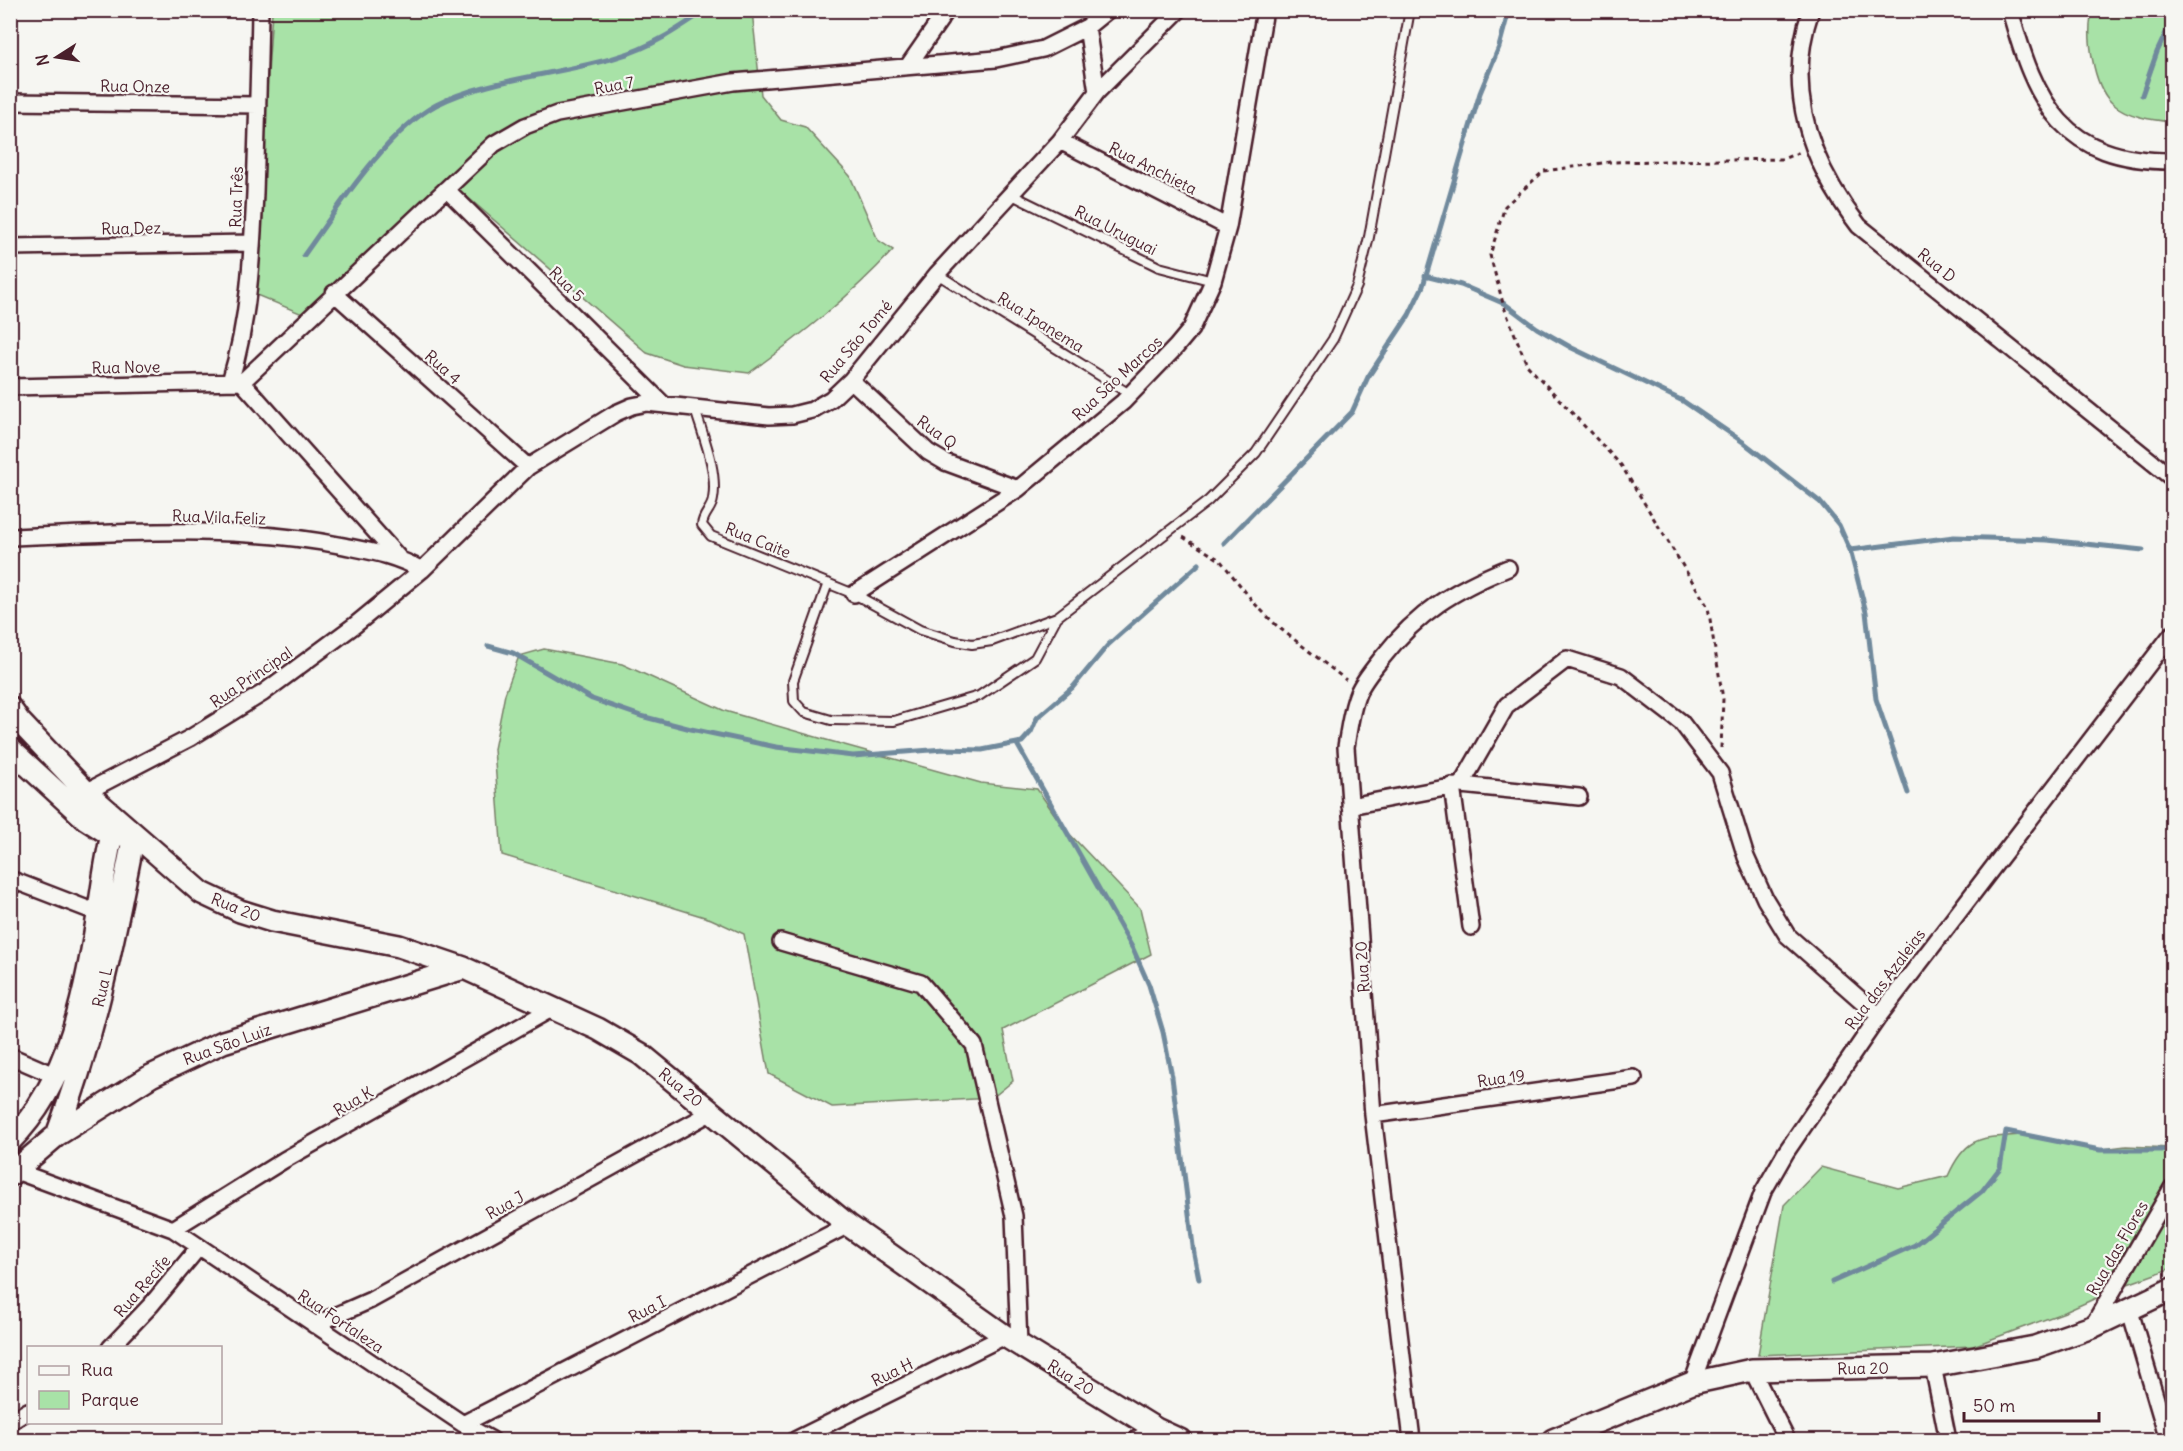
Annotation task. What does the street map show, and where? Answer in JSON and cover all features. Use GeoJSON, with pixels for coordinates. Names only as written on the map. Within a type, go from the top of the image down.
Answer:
{"type":"FeatureCollection","features":[{"type":"Feature","properties":{"kind":"street","name":"Rua Três"},"geometry":{"type":"LineString","coordinates":[[236,382],[243,340],[252,243],[260,10]]}},
{"type":"Feature","properties":{"kind":"street"},"geometry":{"type":"LineString","coordinates":[[908,66],[947,10]]}},
{"type":"Feature","properties":{"kind":"street","name":"Rua 7"},"geometry":{"type":"LineString","coordinates":[[236,382],[494,144],[525,126],[557,114],[733,82],[996,58],[1043,49],[1087,27],[1108,10]]}},
{"type":"Feature","properties":{"kind":"street","name":"Rua São Tomé"},"geometry":{"type":"LineString","coordinates":[[422,570],[528,467],[632,406],[663,404],[695,409],[792,415],[812,410],[831,399],[850,380],[936,274],[1060,141],[1097,92],[1179,10]]}},
{"type":"Feature","properties":{"kind":"street","name":"Rua São Marcos"},"geometry":{"type":"LineString","coordinates":[[854,594],[1018,489],[1131,395],[1191,329],[1213,281],[1228,227],[1264,10]]}},
{"type":"Feature","properties":{"kind":"street","name":"Rua D"},"geometry":{"type":"LineString","coordinates":[[1811,10],[1800,54],[1799,84],[1803,117],[1812,146],[1838,198],[1860,226],[2172,478]]}},
{"type":"Feature","properties":{"kind":"street"},"geometry":{"type":"LineString","coordinates":[[2010,10],[2030,74],[2046,106],[2061,125],[2089,143],[2118,154],[2172,161]]}},
{"type":"Feature","properties":{"kind":"street"},"geometry":{"type":"LineString","coordinates":[[1087,27],[1097,92]]}},
{"type":"Feature","properties":{"kind":"street","name":"Rua Onze"},"geometry":{"type":"LineString","coordinates":[[10,102],[258,105]]}},
{"type":"Feature","properties":{"kind":"street","name":"Rua Anchieta"},"geometry":{"type":"LineString","coordinates":[[1060,141],[1228,227]]}},
{"type":"Feature","properties":{"kind":"street","name":"Rua 5"},"geometry":{"type":"LineString","coordinates":[[446,189],[663,404]]}},
{"type":"Feature","properties":{"kind":"street","name":"Rua Dez"},"geometry":{"type":"LineString","coordinates":[[10,247],[252,243]]}},
{"type":"Feature","properties":{"kind":"street","name":"Rua 4"},"geometry":{"type":"LineString","coordinates":[[334,293],[528,467]]}},
{"type":"Feature","properties":{"kind":"street","name":"Rua Q"},"geometry":{"type":"LineString","coordinates":[[850,380],[928,452],[945,462],[1018,489]]}},
{"type":"Feature","properties":{"kind":"street"},"geometry":{"type":"LineString","coordinates":[[236,382],[398,557]]}},
{"type":"Feature","properties":{"kind":"street","name":"Rua Nove"},"geometry":{"type":"LineString","coordinates":[[10,387],[236,382]]}},
{"type":"Feature","properties":{"kind":"street","name":"Rua Vila Feliz"},"geometry":{"type":"LineString","coordinates":[[10,537],[200,532],[308,539],[398,557],[422,570]]}},
{"type":"Feature","properties":{"kind":"street","name":"Rua 20"},"geometry":{"type":"LineString","coordinates":[[1412,1440],[1373,1115],[1346,747],[1350,717],[1359,690],[1394,642],[1442,599],[1508,568]]}},
{"type":"Feature","properties":{"kind":"street","name":"Rua Principal"},"geometry":{"type":"LineString","coordinates":[[86,792],[190,738],[263,693],[355,625],[422,570]]}},
{"type":"Feature","properties":{"kind":"street","name":"Rua das Azaleias"},"geometry":{"type":"LineString","coordinates":[[1692,1383],[1763,1192],[1786,1152],[1879,1016],[2172,634]]}},
{"type":"Feature","properties":{"kind":"street"},"geometry":{"type":"LineString","coordinates":[[1471,927],[1456,785],[1507,705],[1567,659],[1621,676],[1681,722],[1720,773],[1746,857],[1765,899],[1787,935],[1879,1016]]}},
{"type":"Feature","properties":{"kind":"street","name":"Rua 20"},"geometry":{"type":"LineString","coordinates":[[10,708],[86,792],[113,827]]}},
{"type":"Feature","properties":{"kind":"street","name":"Rua 20"},"geometry":{"type":"LineString","coordinates":[[10,749],[86,819],[134,836],[202,893],[240,911],[272,921],[399,946],[464,968],[598,1029],[641,1054],[848,1225],[1012,1340],[1156,1429],[1180,1440]]}},
{"type":"Feature","properties":{"kind":"street"},"geometry":{"type":"LineString","coordinates":[[1350,806],[1456,785],[1579,797]]}},
{"type":"Feature","properties":{"kind":"street"},"geometry":{"type":"LineString","coordinates":[[10,1141],[38,1109],[56,1076],[75,1024],[113,827]]}},
{"type":"Feature","properties":{"kind":"street","name":"Rua L"},"geometry":{"type":"LineString","coordinates":[[57,1135],[78,1080],[99,1004],[134,836]]}},
{"type":"Feature","properties":{"kind":"street"},"geometry":{"type":"LineString","coordinates":[[10,879],[98,913]]}},
{"type":"Feature","properties":{"kind":"street"},"geometry":{"type":"LineString","coordinates":[[781,942],[921,983],[974,1045],[1014,1216],[1012,1340]]}},
{"type":"Feature","properties":{"kind":"street","name":"Rua São Luiz"},"geometry":{"type":"LineString","coordinates":[[173,1229],[13,1173],[57,1135],[151,1076],[223,1042],[464,968]]}},
{"type":"Feature","properties":{"kind":"street","name":"Rua K"},"geometry":{"type":"LineString","coordinates":[[173,1229],[285,1160],[553,1008]]}},
{"type":"Feature","properties":{"kind":"street"},"geometry":{"type":"LineString","coordinates":[[10,1056],[56,1076]]}},
{"type":"Feature","properties":{"kind":"street","name":"Rua 19"},"geometry":{"type":"LineString","coordinates":[[1373,1115],[1634,1078]]}},
{"type":"Feature","properties":{"kind":"street","name":"Rua J"},"geometry":{"type":"LineString","coordinates":[[314,1325],[371,1299],[712,1112]]}},
{"type":"Feature","properties":{"kind":"street","name":"Rua das Flores"},"geometry":{"type":"LineString","coordinates":[[2092,1327],[2172,1188]]}},
{"type":"Feature","properties":{"kind":"street","name":"Rua I"},"geometry":{"type":"LineString","coordinates":[[463,1424],[848,1225]]}},
{"type":"Feature","properties":{"kind":"street","name":"Rua Fortaleza"},"geometry":{"type":"LineString","coordinates":[[173,1229],[463,1424],[492,1440]]}},
{"type":"Feature","properties":{"kind":"street","name":"Rua Recife"},"geometry":{"type":"LineString","coordinates":[[111,1346],[150,1305],[199,1247]]}},
{"type":"Feature","properties":{"kind":"street","name":"Rua 20"},"geometry":{"type":"LineString","coordinates":[[1567,1438],[1692,1383],[1752,1370],[1933,1366],[2035,1347],[2130,1311],[2172,1289]]}},
{"type":"Feature","properties":{"kind":"street"},"geometry":{"type":"LineString","coordinates":[[2130,1311],[2169,1440]]}},
{"type":"Feature","properties":{"kind":"street","name":"Rua H"},"geometry":{"type":"LineString","coordinates":[[795,1440],[1012,1340]]}},
{"type":"Feature","properties":{"kind":"street"},"geometry":{"type":"LineString","coordinates":[[1933,1366],[1948,1440]]}},
{"type":"Feature","properties":{"kind":"street"},"geometry":{"type":"LineString","coordinates":[[1752,1370],[1787,1440]]}},
{"type":"Feature","properties":{"kind":"street"},"geometry":{"type":"LineString","coordinates":[[10,1422],[27,1412]]}},
{"type":"Feature","properties":{"kind":"street"},"geometry":{"type":"LineString","coordinates":[[1135,1440],[1156,1429]]}},
{"type":"Feature","properties":{"kind":"lane"},"geometry":{"type":"LineString","coordinates":[[828,583],[793,681],[794,701],[804,712],[831,720],[894,721],[979,696],[1035,658],[1057,617],[1208,501],[1256,453],[1333,339],[1357,286],[1369,237],[1410,10]]}},
{"type":"Feature","properties":{"kind":"lane","name":"Rua Uruguai"},"geometry":{"type":"LineString","coordinates":[[1010,194],[1159,267],[1213,281]]}},
{"type":"Feature","properties":{"kind":"lane","name":"Rua Ipanema"},"geometry":{"type":"LineString","coordinates":[[936,274],[1131,395]]}},
{"type":"Feature","properties":{"kind":"lane","name":"Rua Caite"},"geometry":{"type":"LineString","coordinates":[[695,409],[713,486],[713,502],[703,518],[705,530],[722,541],[854,594],[920,630],[972,644],[992,641],[1057,617]]}},
{"type":"Feature","properties":{"kind":"path"},"geometry":{"type":"LineString","coordinates":[[1720,773],[1723,699],[1708,607],[1621,465],[1527,365],[1504,307],[1490,255],[1505,206],[1544,171],[1610,162],[1783,159],[1812,146]]}},
{"type":"Feature","properties":{"kind":"path"},"geometry":{"type":"LineString","coordinates":[[1172,530],[1220,560],[1255,604],[1277,626],[1359,690]]}},
{"type":"Feature","properties":{"kind":"green space"},"geometry":{"type":"Polygon","coordinates":[[[2093,10],[2172,11],[2172,122],[2149,119],[2125,112],[2105,95],[2092,59],[2090,45],[2093,10]]]}},
{"type":"Feature","properties":{"kind":"green space"},"geometry":{"type":"Polygon","coordinates":[[[272,11],[752,11],[761,95],[781,120],[805,127],[850,176],[878,240],[893,250],[860,284],[824,315],[749,373],[683,365],[647,353],[457,188],[307,316],[254,294],[272,11]]]}},
{"type":"Feature","properties":{"kind":"green space"},"geometry":{"type":"Polygon","coordinates":[[[544,649],[622,664],[725,711],[823,739],[981,783],[1037,789],[1064,828],[1140,908],[1151,954],[1003,1030],[1013,1081],[992,1098],[832,1107],[769,1074],[744,934],[711,919],[502,855],[494,749],[505,694],[519,656],[544,649]]]}},
{"type":"Feature","properties":{"kind":"green space"},"geometry":{"type":"Polygon","coordinates":[[[2023,1135],[2094,1150],[2126,1146],[2172,1148],[2172,1268],[2125,1285],[2065,1312],[1973,1346],[1758,1355],[1784,1205],[1821,1167],[1898,1188],[1948,1176],[1962,1152],[1977,1141],[1986,1138],[2023,1135]]]}},
{"type":"Feature","properties":{"kind":"waterway"},"geometry":{"type":"LineString","coordinates":[[304,255],[347,194],[381,152],[417,117],[436,105],[477,89],[596,63],[641,49],[706,10]]}},
{"type":"Feature","properties":{"kind":"waterway"},"geometry":{"type":"LineString","coordinates":[[1224,543],[1352,412],[1368,377],[1409,315],[1423,286],[1480,93],[1499,47],[1509,10]]}},
{"type":"Feature","properties":{"kind":"waterway"},"geometry":{"type":"LineString","coordinates":[[2142,95],[2157,52],[2172,20]]}},
{"type":"Feature","properties":{"kind":"waterway"},"geometry":{"type":"LineString","coordinates":[[1425,276],[1461,285],[1505,304],[1537,328],[1572,348],[1683,401],[1743,442],[1820,502],[1839,525],[1850,550],[1866,612],[1876,699],[1908,793]]}},
{"type":"Feature","properties":{"kind":"waterway"},"geometry":{"type":"LineString","coordinates":[[1850,550],[1954,537],[2047,540],[2143,550]]}},
{"type":"Feature","properties":{"kind":"waterway"},"geometry":{"type":"LineString","coordinates":[[488,646],[513,653],[592,699],[641,716],[776,747],[853,756],[944,749],[982,750],[1022,742],[1031,732],[1037,718],[1073,687],[1108,645],[1199,564]]}},
{"type":"Feature","properties":{"kind":"waterway"},"geometry":{"type":"LineString","coordinates":[[1017,744],[1133,949],[1149,985],[1163,1032],[1172,1077],[1199,1279]]}},
{"type":"Feature","properties":{"kind":"waterway"},"geometry":{"type":"LineString","coordinates":[[1832,1282],[1915,1245],[1982,1191],[2000,1168],[2006,1131],[2100,1150],[2172,1150]]}},
{"type":"Feature","properties":{"kind":"waterway"},"geometry":{"type":"LineString","coordinates":[[167,1440],[202,1434],[224,1440]]}}]}
